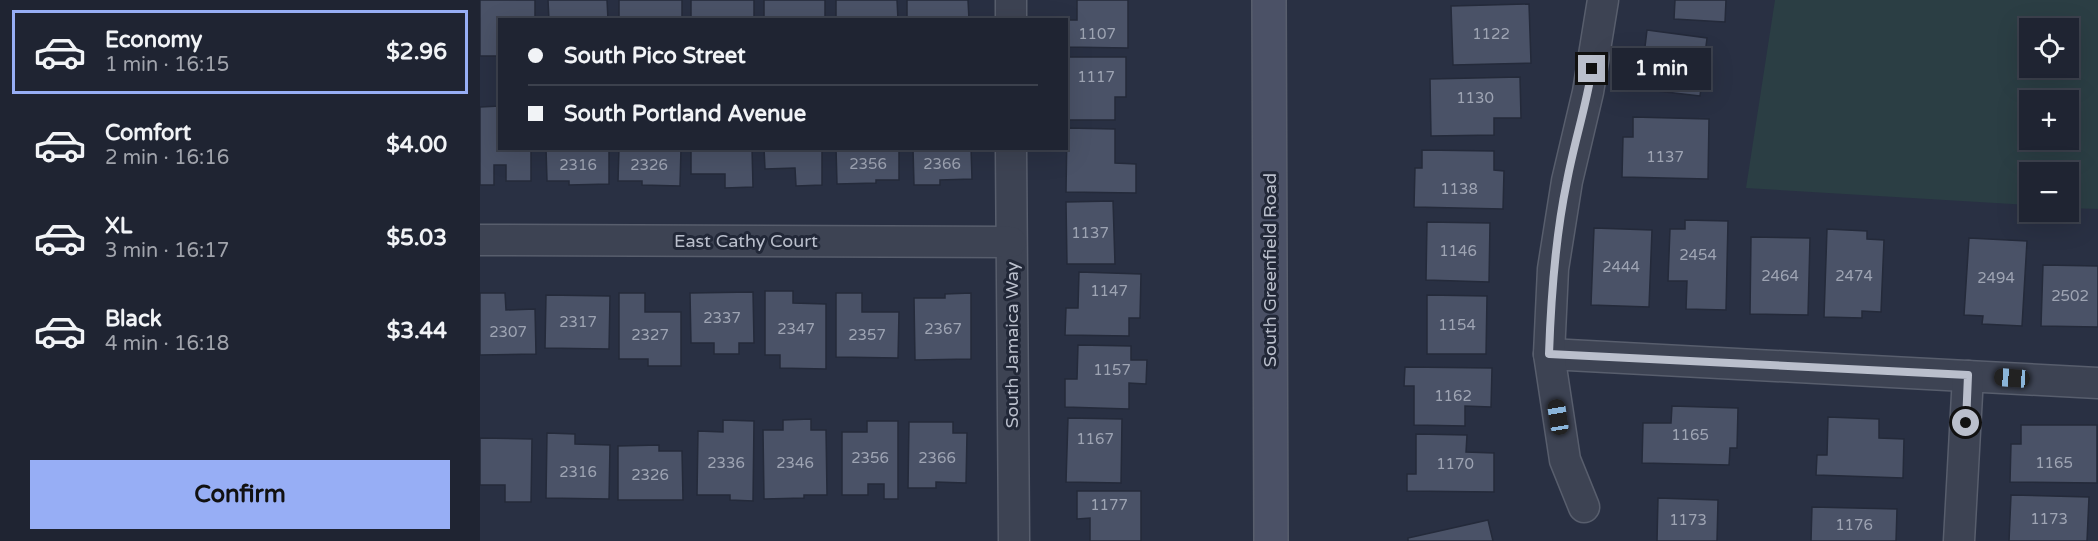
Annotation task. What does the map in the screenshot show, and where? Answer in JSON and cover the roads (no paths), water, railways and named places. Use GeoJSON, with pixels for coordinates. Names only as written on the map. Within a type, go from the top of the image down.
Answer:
{"type":"FeatureCollection","features":[{"type":"Feature","properties":{"kind":"main road","name":"South Greenfield Road"},"geometry":{"type":"LineString","coordinates":[[1269,0],[1271,541]]}},
{"type":"Feature","properties":{"kind":"street"},"geometry":{"type":"LineString","coordinates":[[1011,0],[1011,18]]}},
{"type":"Feature","properties":{"kind":"street"},"geometry":{"type":"LineString","coordinates":[[1584,507],[1565,460],[1549,354],[1553,269],[1567,181],[1588,92],[1604,0]]}},
{"type":"Feature","properties":{"kind":"street","name":"South Jamaica Way"},"geometry":{"type":"LineString","coordinates":[[1011,150],[1014,541]]}},
{"type":"Feature","properties":{"kind":"street","name":"East Cathy Court"},"geometry":{"type":"LineString","coordinates":[[480,240],[1011,242]]}},
{"type":"Feature","properties":{"kind":"street"},"geometry":{"type":"LineString","coordinates":[[1549,354],[2098,383]]}},
{"type":"Feature","properties":{"kind":"street"},"geometry":{"type":"LineString","coordinates":[[1959,541],[1968,375]]}}]}
